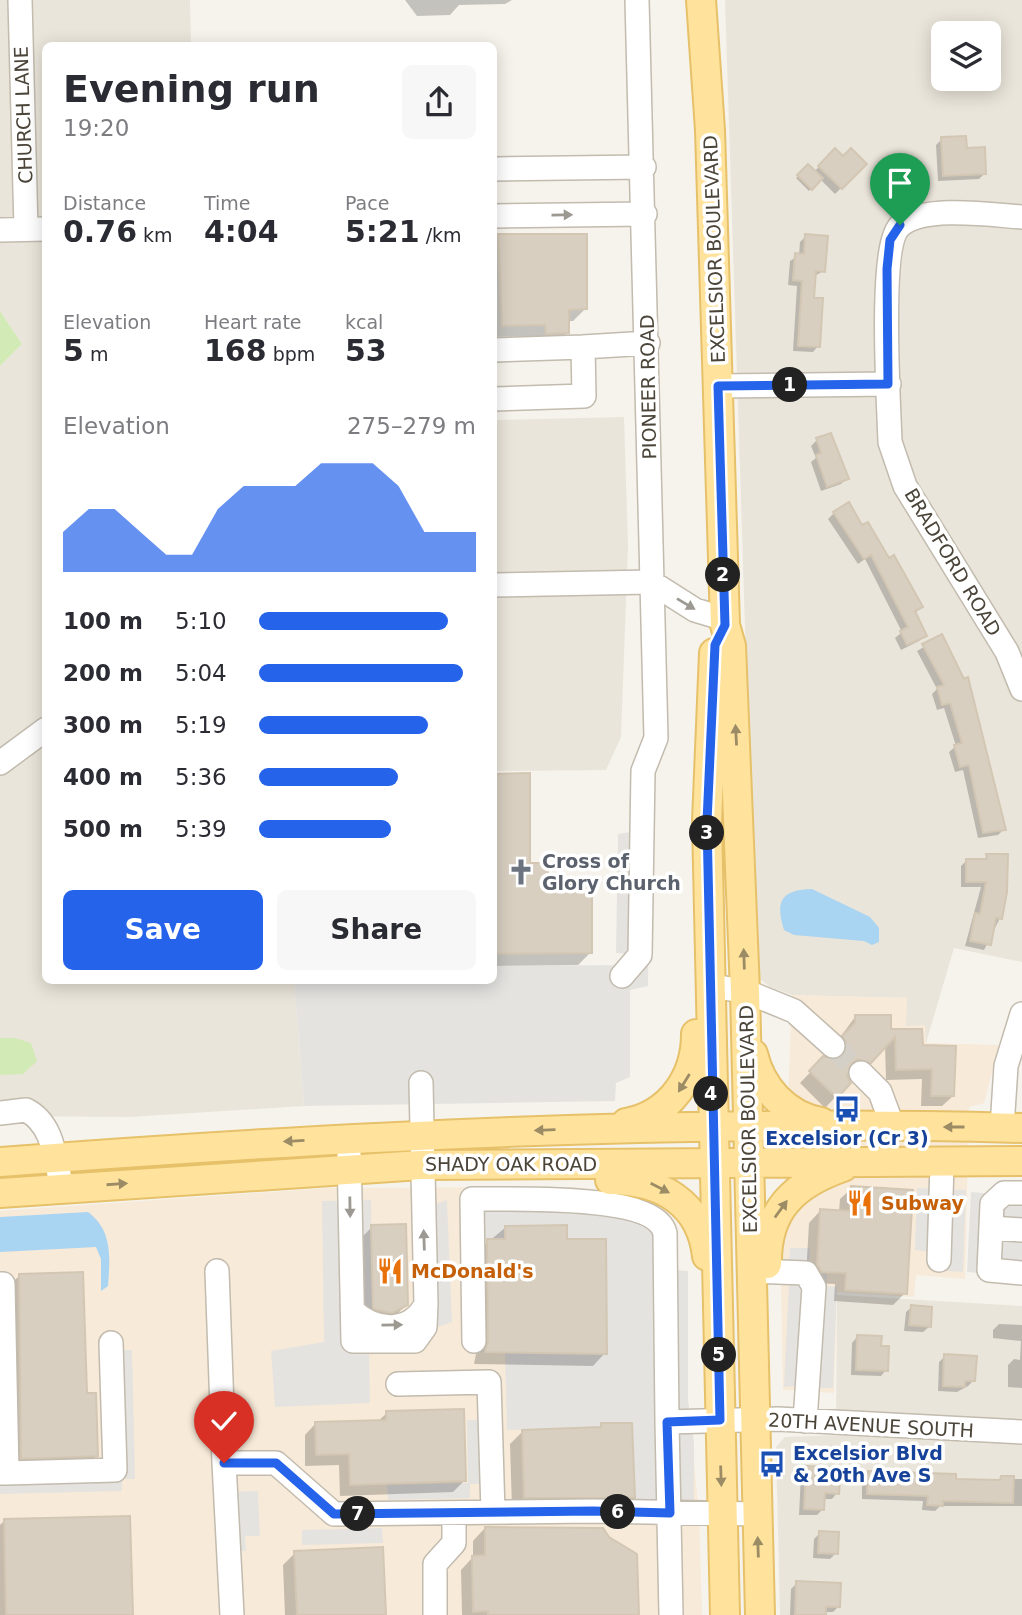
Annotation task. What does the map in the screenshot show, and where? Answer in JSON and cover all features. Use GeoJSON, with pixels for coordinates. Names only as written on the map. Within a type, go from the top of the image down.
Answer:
{"type":"FeatureCollection","features":[{"type":"Feature","properties":{"kind":"main road","name":"EXCELSIOR BOULEVARD"},"geometry":{"type":"LineString","coordinates":[[701,0],[710,130],[725,622],[731,646],[750,1163],[760,1271]]}},
{"type":"Feature","properties":{"kind":"main road","name":"EXCELSIOR BOULEVARD"},"geometry":{"type":"LineString","coordinates":[[725,622],[715,645],[707,822],[725,1615]]}},
{"type":"Feature","properties":{"kind":"main road"},"geometry":{"type":"LineString","coordinates":[[598,1129],[632,1122],[662,1107],[682,1088],[695,1061],[694,917],[707,822]]}},
{"type":"Feature","properties":{"kind":"main road"},"geometry":{"type":"LineString","coordinates":[[746,1027],[756,1068],[774,1096],[806,1120],[844,1127]]}},
{"type":"Feature","properties":{"kind":"main road","name":"SHADY OAK ROAD"},"geometry":{"type":"LineString","coordinates":[[0,1162],[421,1135],[712,1127],[1012,1127]]}},
{"type":"Feature","properties":{"kind":"main road","name":"SHADY OAK ROAD"},"geometry":{"type":"LineString","coordinates":[[0,1193],[421,1165],[713,1162],[942,1164],[1022,1161]]}},
{"type":"Feature","properties":{"kind":"main road"},"geometry":{"type":"LineString","coordinates":[[760,1615],[756,1420],[768,1335],[760,1271],[768,1233],[781,1206],[808,1183],[853,1164]]}},
{"type":"Feature","properties":{"kind":"main road"},"geometry":{"type":"LineString","coordinates":[[473,1165],[512,1179],[624,1180],[646,1182],[670,1193],[694,1217],[706,1244],[719,1361]]}},
{"type":"Feature","properties":{"kind":"street","name":"CHURCH LANE"},"geometry":{"type":"LineString","coordinates":[[0,230],[36,229],[20,0]]}},
{"type":"Feature","properties":{"kind":"street","name":"PIONEER ROAD"},"geometry":{"type":"LineString","coordinates":[[622,976],[640,955],[643,771],[656,738],[644,167],[637,0]]}},
{"type":"Feature","properties":{"kind":"street"},"geometry":{"type":"LineString","coordinates":[[497,169],[644,167]]}},
{"type":"Feature","properties":{"kind":"street","name":"BRADFORD ROAD"},"geometry":{"type":"LineString","coordinates":[[1022,217],[960,213],[918,216],[900,225],[890,240],[887,269],[890,442],[905,486],[1002,642],[1022,689]]}},
{"type":"Feature","properties":{"kind":"street"},"geometry":{"type":"LineString","coordinates":[[497,216],[645,214]]}},
{"type":"Feature","properties":{"kind":"street"},"geometry":{"type":"LineString","coordinates":[[497,350],[648,343]]}},
{"type":"Feature","properties":{"kind":"street"},"geometry":{"type":"LineString","coordinates":[[497,399],[584,396],[583,347]]}},
{"type":"Feature","properties":{"kind":"street"},"geometry":{"type":"LineString","coordinates":[[718,386],[888,384]]}},
{"type":"Feature","properties":{"kind":"street"},"geometry":{"type":"LineString","coordinates":[[497,585],[651,582],[695,610],[725,622]]}},
{"type":"Feature","properties":{"kind":"street"},"geometry":{"type":"LineString","coordinates":[[0,763],[42,732]]}},
{"type":"Feature","properties":{"kind":"street"},"geometry":{"type":"LineString","coordinates":[[709,986],[745,991],[794,1011],[833,1046]]}},
{"type":"Feature","properties":{"kind":"street"},"geometry":{"type":"LineString","coordinates":[[1012,1127],[1006,1066],[1022,1014]]}},
{"type":"Feature","properties":{"kind":"street"},"geometry":{"type":"LineString","coordinates":[[861,1073],[880,1092],[889,1110],[892,1127]]}},
{"type":"Feature","properties":{"kind":"street"},"geometry":{"type":"LineString","coordinates":[[349,1139],[353,1341],[415,1341],[425,1328],[426,1304],[421,1083]]}},
{"type":"Feature","properties":{"kind":"street"},"geometry":{"type":"LineString","coordinates":[[0,1114],[26,1110],[34,1114],[49,1135],[62,1188]]}},
{"type":"Feature","properties":{"kind":"street"},"geometry":{"type":"LineString","coordinates":[[939,1260],[942,1164]]}},
{"type":"Feature","properties":{"kind":"street"},"geometry":{"type":"LineString","coordinates":[[1022,1193],[1004,1193],[992,1204],[989,1270],[1022,1273]]}},
{"type":"Feature","properties":{"kind":"street"},"geometry":{"type":"LineString","coordinates":[[474,1341],[472,1199],[606,1203],[653,1217],[663,1227],[671,1615]]}},
{"type":"Feature","properties":{"kind":"street"},"geometry":{"type":"LineString","coordinates":[[991,1228],[1022,1230]]}},
{"type":"Feature","properties":{"kind":"street"},"geometry":{"type":"LineString","coordinates":[[217,1271],[232,1615]]}},
{"type":"Feature","properties":{"kind":"street"},"geometry":{"type":"LineString","coordinates":[[760,1271],[806,1273],[814,1287],[806,1421]]}},
{"type":"Feature","properties":{"kind":"street"},"geometry":{"type":"LineString","coordinates":[[0,1284],[3,1284],[4,1473],[115,1470],[111,1343]]}},
{"type":"Feature","properties":{"kind":"street"},"geometry":{"type":"LineString","coordinates":[[398,1384],[489,1382],[493,1513]]}},
{"type":"Feature","properties":{"kind":"street","name":"20TH AVENUE SOUTH"},"geometry":{"type":"LineString","coordinates":[[667,1422],[806,1421],[1022,1432]]}},
{"type":"Feature","properties":{"kind":"street"},"geometry":{"type":"LineString","coordinates":[[224,1463],[276,1463],[334,1514],[758,1514]]}},
{"type":"Feature","properties":{"kind":"street"},"geometry":{"type":"LineString","coordinates":[[435,1615],[435,1564],[454,1543],[454,1513]]}},
{"type":"Feature","properties":{"kind":"shaded area"},"geometry":{"type":"Polygon","coordinates":[[[0,0],[190,0],[191,42],[42,42],[42,984],[294,984],[304,1106],[129,1117],[0,1116],[0,366],[22,344],[0,311],[0,0]]]}},
{"type":"Feature","properties":{"kind":"shaded area"},"geometry":{"type":"Polygon","coordinates":[[[725,0],[1022,0],[1022,962],[954,948],[926,1043],[906,1026],[906,998],[792,995],[770,987],[760,979],[756,971],[725,0]]]}},
{"type":"Feature","properties":{"kind":"shaded area"},"geometry":{"type":"Polygon","coordinates":[[[624,417],[628,546],[621,737],[606,770],[497,771],[497,420],[624,417]]]}},
{"type":"Feature","properties":{"kind":"shaded area"},"geometry":{"type":"Polygon","coordinates":[[[650,804],[648,986],[630,990],[630,1077],[616,1083],[615,1101],[304,1106],[294,984],[497,984],[497,966],[629,965],[629,954],[616,953],[618,834],[630,832],[638,805],[650,804]]]}},
{"type":"Feature","properties":{"kind":"shaded area"},"geometry":{"type":"Polygon","coordinates":[[[792,995],[907,998],[906,1026],[925,1025],[926,1043],[999,1045],[984,1103],[969,1107],[965,1279],[916,1275],[914,1297],[837,1292],[834,1393],[783,1390],[781,1284],[792,995]]]}},
{"type":"Feature","properties":{"kind":"shaded area"},"geometry":{"type":"Polygon","coordinates":[[[573,1187],[607,1192],[662,1209],[674,1270],[688,1271],[688,1400],[699,1514],[702,1615],[0,1615],[0,1211],[329,1188],[573,1187]]]}},
{"type":"Feature","properties":{"kind":"shaded area"},"geometry":{"type":"Polygon","coordinates":[[[917,1188],[966,1190],[963,1272],[947,1271],[930,1252],[915,1250],[917,1188]]]}},
{"type":"Feature","properties":{"kind":"shaded area"},"geometry":{"type":"Polygon","coordinates":[[[607,1192],[662,1209],[672,1225],[674,1270],[688,1271],[688,1400],[694,1443],[694,1503],[635,1502],[632,1423],[602,1423],[601,1427],[507,1430],[505,1352],[607,1354],[606,1239],[567,1239],[566,1225],[506,1226],[505,1239],[484,1239],[485,1352],[468,1354],[461,1193],[607,1192]]]}},
{"type":"Feature","properties":{"kind":"shaded area"},"geometry":{"type":"Polygon","coordinates":[[[971,1192],[1022,1197],[1022,1267],[981,1273],[967,1272],[971,1192]]]}},
{"type":"Feature","properties":{"kind":"shaded area"},"geometry":{"type":"Polygon","coordinates":[[[371,1200],[373,1317],[369,1346],[370,1403],[275,1407],[271,1351],[324,1342],[322,1201],[371,1200]]]}},
{"type":"Feature","properties":{"kind":"shaded area"},"geometry":{"type":"Polygon","coordinates":[[[447,1200],[452,1322],[435,1328],[433,1205],[447,1200]]]}},
{"type":"Feature","properties":{"kind":"shaded area"},"geometry":{"type":"Polygon","coordinates":[[[790,1248],[810,1248],[809,1265],[816,1272],[827,1274],[827,1286],[837,1287],[833,1388],[820,1388],[818,1405],[798,1404],[799,1386],[784,1387],[789,1282],[777,1262],[789,1260],[790,1248]]]}},
{"type":"Feature","properties":{"kind":"shaded area"},"geometry":{"type":"Polygon","coordinates":[[[837,1295],[1022,1306],[1022,1615],[780,1615],[776,1447],[785,1437],[836,1435],[837,1295]]]}},
{"type":"Feature","properties":{"kind":"shaded area"},"geometry":{"type":"Polygon","coordinates":[[[120,1350],[132,1350],[135,1479],[122,1479],[122,1491],[0,1494],[0,1479],[123,1477],[120,1350]]]}},
{"type":"Feature","properties":{"kind":"shaded area"},"geometry":{"type":"Polygon","coordinates":[[[467,1420],[483,1420],[484,1484],[470,1484],[470,1498],[388,1500],[387,1485],[468,1483],[467,1420]]]}},
{"type":"Feature","properties":{"kind":"shaded area"},"geometry":{"type":"Polygon","coordinates":[[[258,1491],[260,1536],[245,1536],[246,1551],[236,1551],[234,1492],[258,1491]]]}},
{"type":"Feature","properties":{"kind":"shaded area"},"geometry":{"type":"Polygon","coordinates":[[[382,1528],[383,1543],[302,1545],[302,1530],[382,1528]]]}},
{"type":"Feature","properties":{"kind":"green space"},"geometry":{"type":"Polygon","coordinates":[[[0,311],[22,344],[0,366],[0,311]]]}},
{"type":"Feature","properties":{"kind":"green space"},"geometry":{"type":"Polygon","coordinates":[[[0,1038],[15,1038],[31,1043],[37,1061],[23,1074],[0,1075],[0,1038]]]}},
{"type":"Feature","properties":{"kind":"water"},"geometry":{"type":"Polygon","coordinates":[[[812,889],[870,917],[879,928],[879,942],[872,945],[864,941],[794,935],[784,930],[780,912],[783,899],[793,892],[812,889]]]}},
{"type":"Feature","properties":{"kind":"water"},"geometry":{"type":"Polygon","coordinates":[[[88,1212],[102,1228],[108,1245],[108,1286],[101,1291],[101,1259],[96,1247],[0,1252],[0,1217],[88,1212]]]}},
{"type":"Feature","properties":{"kind":"building"},"geometry":{"type":"Polygon","coordinates":[[[966,136],[967,148],[985,147],[986,174],[943,176],[941,137],[966,136]]]}},
{"type":"Feature","properties":{"kind":"building"},"geometry":{"type":"Polygon","coordinates":[[[835,148],[843,156],[851,148],[867,164],[842,189],[818,166],[835,148]]]}},
{"type":"Feature","properties":{"kind":"building"},"geometry":{"type":"Polygon","coordinates":[[[808,164],[823,178],[812,190],[797,175],[808,164]]]}},
{"type":"Feature","properties":{"kind":"building"},"geometry":{"type":"Polygon","coordinates":[[[498,234],[587,234],[587,309],[569,310],[569,333],[546,334],[545,325],[502,326],[498,234]]]}},
{"type":"Feature","properties":{"kind":"building"},"geometry":{"type":"Polygon","coordinates":[[[805,234],[828,236],[825,272],[816,271],[814,298],[823,298],[820,347],[798,346],[802,281],[793,280],[795,253],[804,254],[805,234]]]}},
{"type":"Feature","properties":{"kind":"building"},"geometry":{"type":"Polygon","coordinates":[[[831,433],[849,479],[827,487],[816,455],[821,453],[816,438],[831,433]]]}},
{"type":"Feature","properties":{"kind":"building"},"geometry":{"type":"Polygon","coordinates":[[[849,502],[862,525],[868,522],[889,558],[894,555],[923,607],[915,611],[927,636],[907,645],[900,631],[908,627],[871,555],[864,559],[833,512],[849,502]]]}},
{"type":"Feature","properties":{"kind":"building"},"geometry":{"type":"Polygon","coordinates":[[[942,634],[964,679],[968,677],[1006,830],[983,833],[969,765],[960,767],[954,745],[962,743],[950,703],[942,705],[937,687],[944,685],[922,644],[942,634]]]}},
{"type":"Feature","properties":{"kind":"building","name":"Cross of Glory Church"},"geometry":{"type":"Polygon","coordinates":[[[530,773],[530,863],[548,863],[548,882],[592,881],[592,953],[497,954],[497,774],[530,773]]]}},
{"type":"Feature","properties":{"kind":"building"},"geometry":{"type":"Polygon","coordinates":[[[986,854],[1008,854],[1007,892],[1002,919],[996,918],[991,945],[970,941],[975,913],[980,914],[986,882],[966,882],[966,859],[987,859],[986,854]]]}},
{"type":"Feature","properties":{"kind":"building"},"geometry":{"type":"Polygon","coordinates":[[[855,1015],[891,1015],[891,1029],[922,1029],[923,1045],[956,1046],[954,1096],[931,1096],[932,1069],[896,1070],[895,1037],[871,1063],[858,1059],[851,1064],[847,1076],[851,1083],[837,1098],[809,1071],[823,1056],[837,1059],[844,1055],[846,1042],[842,1036],[855,1023],[855,1015]]]}},
{"type":"Feature","properties":{"kind":"building"},"geometry":{"type":"Polygon","coordinates":[[[851,1186],[913,1190],[907,1294],[845,1290],[846,1273],[822,1272],[817,1265],[820,1209],[850,1211],[851,1186]]]}},
{"type":"Feature","properties":{"kind":"building","name":"McDonald's"},"geometry":{"type":"Polygon","coordinates":[[[406,1224],[408,1305],[392,1313],[377,1310],[373,1308],[371,1225],[406,1224]]]}},
{"type":"Feature","properties":{"kind":"building"},"geometry":{"type":"Polygon","coordinates":[[[567,1225],[567,1239],[606,1239],[607,1354],[485,1352],[488,1341],[487,1239],[505,1239],[505,1226],[567,1225]]]}},
{"type":"Feature","properties":{"kind":"building"},"geometry":{"type":"Polygon","coordinates":[[[83,1272],[87,1393],[96,1393],[98,1456],[21,1459],[19,1274],[83,1272]]]}},
{"type":"Feature","properties":{"kind":"building"},"geometry":{"type":"Polygon","coordinates":[[[911,1305],[932,1307],[931,1327],[909,1325],[911,1305]]]}},
{"type":"Feature","properties":{"kind":"building"},"geometry":{"type":"Polygon","coordinates":[[[857,1335],[882,1336],[881,1346],[889,1346],[888,1371],[856,1370],[857,1335]]]}},
{"type":"Feature","properties":{"kind":"building"},"geometry":{"type":"Polygon","coordinates":[[[944,1354],[977,1356],[975,1381],[965,1381],[965,1387],[943,1386],[944,1354]]]}},
{"type":"Feature","properties":{"kind":"building"},"geometry":{"type":"Polygon","coordinates":[[[464,1409],[466,1481],[350,1485],[349,1454],[316,1455],[315,1422],[386,1420],[386,1411],[464,1409]]]}},
{"type":"Feature","properties":{"kind":"building"},"geometry":{"type":"Polygon","coordinates":[[[601,1423],[632,1423],[635,1498],[524,1498],[522,1430],[601,1427],[601,1423]]]}},
{"type":"Feature","properties":{"kind":"building"},"geometry":{"type":"Polygon","coordinates":[[[806,1466],[841,1468],[839,1494],[825,1493],[824,1510],[804,1509],[806,1466]]]}},
{"type":"Feature","properties":{"kind":"building"},"geometry":{"type":"Polygon","coordinates":[[[868,1471],[956,1474],[956,1479],[1000,1480],[1001,1476],[1014,1476],[1013,1503],[943,1501],[943,1506],[927,1505],[928,1496],[867,1494],[868,1471]]]}},
{"type":"Feature","properties":{"kind":"building"},"geometry":{"type":"Polygon","coordinates":[[[130,1516],[133,1615],[6,1615],[4,1519],[130,1516]]]}},
{"type":"Feature","properties":{"kind":"building"},"geometry":{"type":"Polygon","coordinates":[[[485,1527],[603,1528],[609,1537],[637,1554],[639,1615],[488,1615],[488,1611],[473,1612],[472,1556],[485,1555],[485,1527]]]}},
{"type":"Feature","properties":{"kind":"building"},"geometry":{"type":"Polygon","coordinates":[[[819,1531],[839,1532],[838,1554],[818,1553],[819,1531]]]}},
{"type":"Feature","properties":{"kind":"building"},"geometry":{"type":"Polygon","coordinates":[[[383,1547],[386,1615],[297,1615],[294,1551],[383,1547]]]}},
{"type":"Feature","properties":{"kind":"building"},"geometry":{"type":"Polygon","coordinates":[[[796,1581],[841,1583],[840,1607],[826,1607],[826,1615],[795,1615],[796,1581]]]}},
{"type":"Feature","properties":{"kind":"tunnel"},"geometry":{"type":"LineString","coordinates":[[833,1046],[861,1073]]}},
{"type":"Feature","properties":{"kind":"place","name":"Cross of Glory Church"},"geometry":{"type":"Point","coordinates":[521,872]}},
{"type":"Feature","properties":{"kind":"place","name":"Excelsior (Cr 3)"},"geometry":{"type":"Point","coordinates":[847,1109]}},
{"type":"Feature","properties":{"kind":"place","name":"Subway"},"geometry":{"type":"Point","coordinates":[860,1203]}},
{"type":"Feature","properties":{"kind":"place","name":"McDonald's"},"geometry":{"type":"Point","coordinates":[390,1271]}},
{"type":"Feature","properties":{"kind":"place","name":"Excelsior Blvd & 20th Ave S"},"geometry":{"type":"Point","coordinates":[772,1464]}},
{"type":"Feature","properties":{"kind":"route"},"geometry":{"type":"LineString","coordinates":[[224,1463],[276,1463],[334,1514],[593,1511],[670,1513],[667,1422],[720,1420],[711,1105],[707,822],[713,737],[715,645],[725,625],[718,386],[888,384],[887,269],[890,240],[900,225]]}}]}
